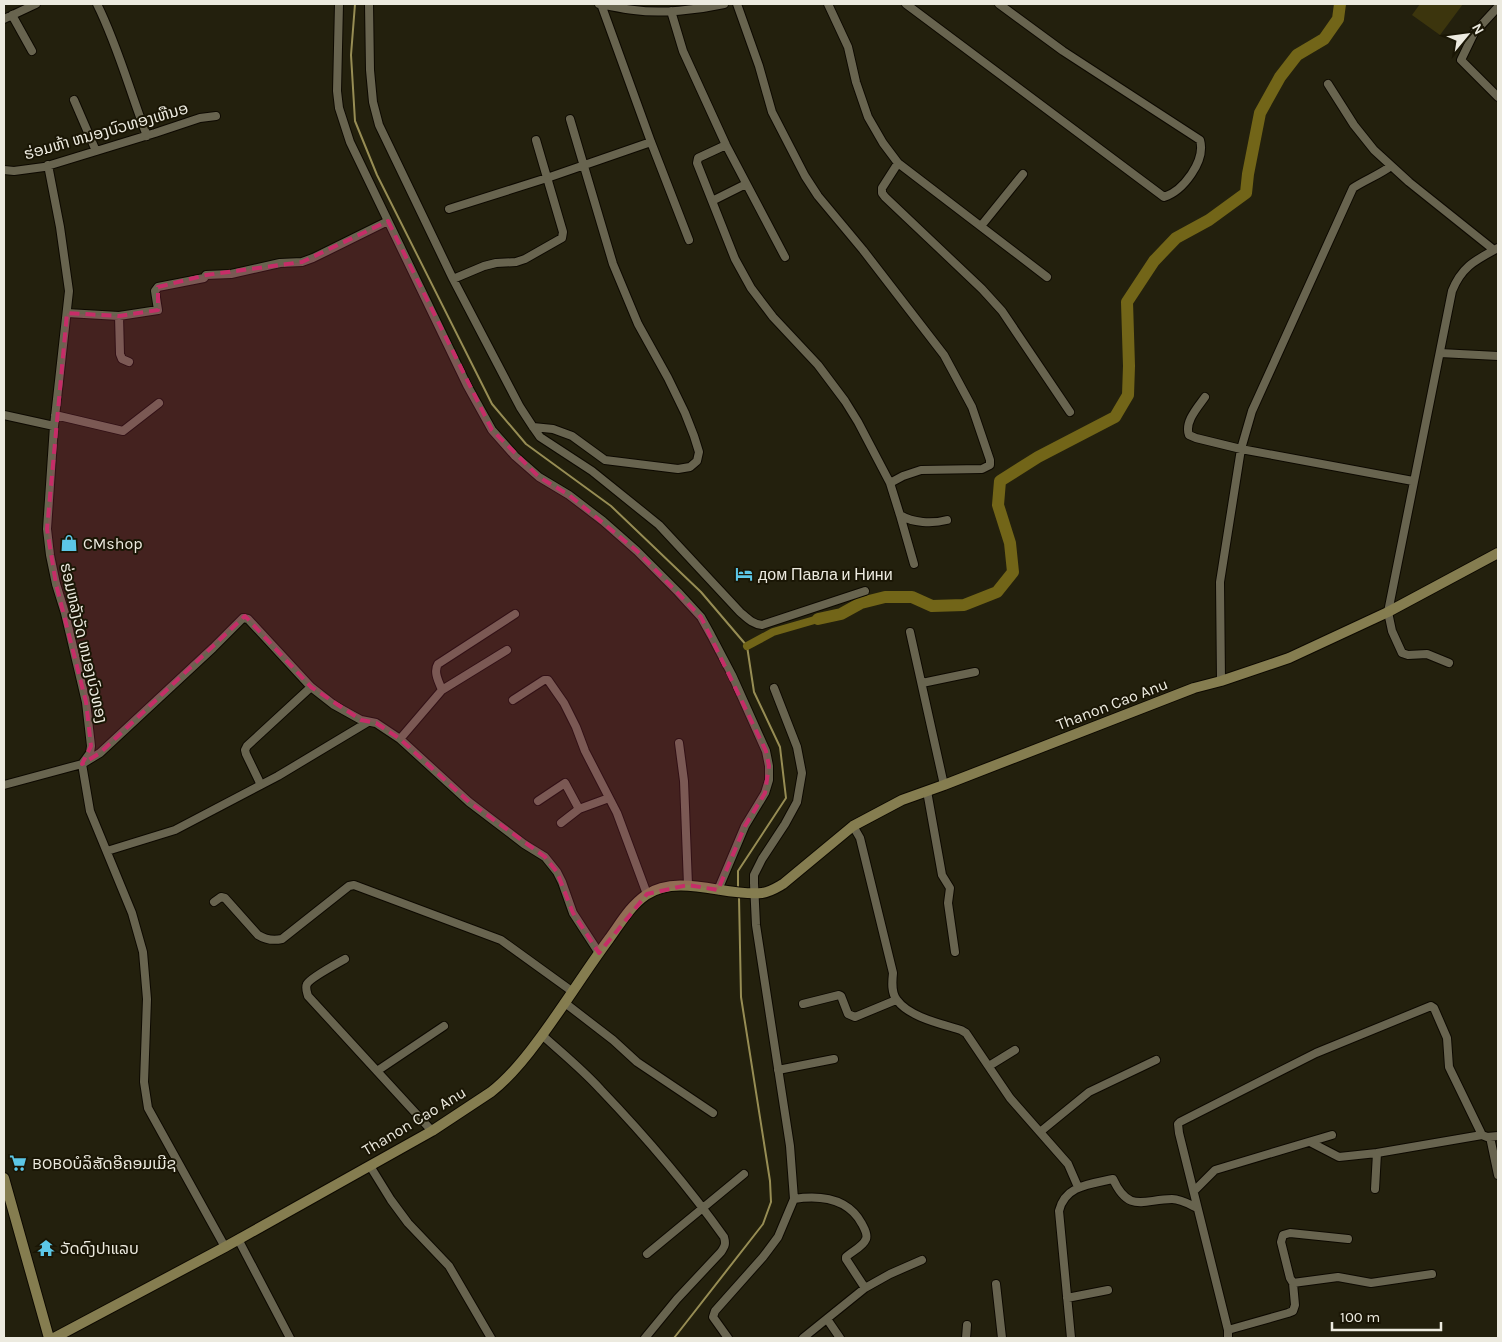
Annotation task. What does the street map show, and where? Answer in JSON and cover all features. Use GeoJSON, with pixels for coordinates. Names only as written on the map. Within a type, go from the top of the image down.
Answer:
{"type":"FeatureCollection","features":[{"type":"Feature","properties":{"kind":"street"},"geometry":{"type":"LineString","coordinates":[[4,19],[36,4]]}},
{"type":"Feature","properties":{"kind":"street"},"geometry":{"type":"LineString","coordinates":[[97,4],[147,136]]}},
{"type":"Feature","properties":{"kind":"street"},"geometry":{"type":"LineString","coordinates":[[339,4],[337,91],[339,108],[350,142],[467,385],[492,430],[515,456],[539,477],[569,495],[637,552],[678,592],[700,617],[712,635],[732,675],[766,751],[769,780],[765,793],[745,826],[718,890]]}},
{"type":"Feature","properties":{"kind":"street"},"geometry":{"type":"LineString","coordinates":[[369,4],[372,102],[379,125],[453,279],[520,407],[540,437],[592,471],[659,525],[740,612],[756,625],[762,626],[865,591]]}},
{"type":"Feature","properties":{"kind":"street"},"geometry":{"type":"LineString","coordinates":[[689,240],[600,4],[626,6],[652,12],[712,7],[724,4]]}},
{"type":"Feature","properties":{"kind":"street"},"geometry":{"type":"LineString","coordinates":[[737,4],[759,66],[772,112],[805,176],[818,196],[869,257],[944,355],[972,407],[990,460],[990,465],[986,468],[920,470],[890,483]]}},
{"type":"Feature","properties":{"kind":"street"},"geometry":{"type":"LineString","coordinates":[[828,4],[848,46],[856,82],[868,117],[883,143],[898,163],[1047,277]]}},
{"type":"Feature","properties":{"kind":"street"},"geometry":{"type":"LineString","coordinates":[[906,4],[1164,197],[1189,178],[1198,161],[1200,140],[1063,51],[999,4]]}},
{"type":"Feature","properties":{"kind":"street"},"geometry":{"type":"LineString","coordinates":[[1498,7],[1474,33],[1461,60],[1498,97]]}},
{"type":"Feature","properties":{"kind":"street"},"geometry":{"type":"LineString","coordinates":[[671,11],[683,51],[726,145],[785,258]]}},
{"type":"Feature","properties":{"kind":"street"},"geometry":{"type":"LineString","coordinates":[[12,15],[32,51]]}},
{"type":"Feature","properties":{"kind":"street"},"geometry":{"type":"LineString","coordinates":[[1328,84],[1354,125],[1374,150],[1409,182],[1496,249],[1463,270],[1457,278],[1452,291],[1388,612],[1392,631],[1402,653],[1427,654],[1448,663]]}},
{"type":"Feature","properties":{"kind":"street"},"geometry":{"type":"LineString","coordinates":[[74,100],[96,151]]}},
{"type":"Feature","properties":{"kind":"street","name":"ຮ່ອມຫ້າ ຫນອງບົວທອງເຫືນອ"},"geometry":{"type":"LineString","coordinates":[[4,170],[14,171],[48,165],[147,136],[200,118],[216,116]]}},
{"type":"Feature","properties":{"kind":"street"},"geometry":{"type":"LineString","coordinates":[[533,427],[553,429],[572,436],[605,460],[678,469],[690,467],[697,461],[699,452],[685,413],[638,324],[613,264],[570,119]]}},
{"type":"Feature","properties":{"kind":"street"},"geometry":{"type":"LineString","coordinates":[[453,279],[484,266],[525,259],[562,238],[562,232],[536,140]]}},
{"type":"Feature","properties":{"kind":"street"},"geometry":{"type":"LineString","coordinates":[[449,209],[584,166],[651,142]]}},
{"type":"Feature","properties":{"kind":"street"},"geometry":{"type":"LineString","coordinates":[[726,145],[697,160],[734,258],[751,288],[773,317],[818,365],[858,422],[890,483],[914,564]]}},
{"type":"Feature","properties":{"kind":"street"},"geometry":{"type":"LineString","coordinates":[[898,163],[882,188],[885,197],[982,289],[1002,311],[1070,412]]}},
{"type":"Feature","properties":{"kind":"street","name":"ຮ່ອມຫລັງວັດ ຫນອງບົວທອງ"},"geometry":{"type":"LineString","coordinates":[[48,165],[66,260],[69,291],[55,415],[47,528],[56,584],[65,613],[86,702],[91,746],[90,753],[82,764]]}},
{"type":"Feature","properties":{"kind":"street"},"geometry":{"type":"LineString","coordinates":[[1221,681],[1220,582],[1241,448],[1252,411],[1353,188],[1365,180],[1377,176],[1391,166]]}},
{"type":"Feature","properties":{"kind":"street"},"geometry":{"type":"LineString","coordinates":[[981,226],[1023,174]]}},
{"type":"Feature","properties":{"kind":"street"},"geometry":{"type":"LineString","coordinates":[[712,201],[746,184]]}},
{"type":"Feature","properties":{"kind":"street"},"geometry":{"type":"LineString","coordinates":[[67,313],[119,316],[158,310],[155,290],[158,287],[204,278],[206,275],[231,274],[280,264],[302,262],[388,221]]}},
{"type":"Feature","properties":{"kind":"street"},"geometry":{"type":"LineString","coordinates":[[119,316],[120,354],[122,359],[129,362]]}},
{"type":"Feature","properties":{"kind":"street"},"geometry":{"type":"LineString","coordinates":[[1440,353],[1498,356]]}},
{"type":"Feature","properties":{"kind":"street"},"geometry":{"type":"LineString","coordinates":[[1205,397],[1190,420],[1187,429],[1196,438],[1413,481]]}},
{"type":"Feature","properties":{"kind":"street"},"geometry":{"type":"LineString","coordinates":[[55,415],[123,431],[159,403]]}},
{"type":"Feature","properties":{"kind":"street"},"geometry":{"type":"LineString","coordinates":[[4,414],[54,426]]}},
{"type":"Feature","properties":{"kind":"street"},"geometry":{"type":"LineString","coordinates":[[900,515],[906,519],[934,523],[947,520]]}},
{"type":"Feature","properties":{"kind":"street","name":"Thanon Cao Anu"},"geometry":{"type":"LineString","coordinates":[[750,893],[763,893],[783,884],[853,826],[902,800],[1194,688],[1289,658],[1388,612],[1498,553]]}},
{"type":"Feature","properties":{"kind":"street"},"geometry":{"type":"LineString","coordinates":[[442,690],[436,671],[438,664],[515,614]]}},
{"type":"Feature","properties":{"kind":"street"},"geometry":{"type":"LineString","coordinates":[[4,785],[82,764],[100,753],[243,618],[248,619],[311,687],[334,705],[361,720],[376,723],[400,739],[469,802],[524,844],[545,857],[562,882],[572,912],[599,953]]}},
{"type":"Feature","properties":{"kind":"street"},"geometry":{"type":"LineString","coordinates":[[910,632],[944,785]]}},
{"type":"Feature","properties":{"kind":"street"},"geometry":{"type":"LineString","coordinates":[[400,739],[442,690],[507,650]]}},
{"type":"Feature","properties":{"kind":"street"},"geometry":{"type":"LineString","coordinates":[[922,683],[975,672]]}},
{"type":"Feature","properties":{"kind":"street"},"geometry":{"type":"LineString","coordinates":[[513,700],[544,680],[548,680],[564,703],[608,798],[617,813],[647,894],[660,889],[688,885],[750,893]]}},
{"type":"Feature","properties":{"kind":"street"},"geometry":{"type":"LineString","coordinates":[[261,785],[246,754],[247,746],[311,687]]}},
{"type":"Feature","properties":{"kind":"street"},"geometry":{"type":"LineString","coordinates":[[728,1338],[713,1317],[715,1311],[763,1257],[778,1237],[794,1198],[790,1146],[750,893],[754,875],[762,859],[797,802],[802,773],[797,747],[774,688]]}},
{"type":"Feature","properties":{"kind":"street"},"geometry":{"type":"LineString","coordinates":[[107,851],[175,830],[261,785],[368,722]]}},
{"type":"Feature","properties":{"kind":"street"},"geometry":{"type":"LineString","coordinates":[[679,743],[684,781],[688,885]]}},
{"type":"Feature","properties":{"kind":"street"},"geometry":{"type":"LineString","coordinates":[[82,764],[90,811],[132,913],[143,952],[147,998],[144,1082],[148,1108],[225,1247]]}},
{"type":"Feature","properties":{"kind":"street"},"geometry":{"type":"LineString","coordinates":[[538,801],[565,783],[579,809]]}},
{"type":"Feature","properties":{"kind":"street"},"geometry":{"type":"LineString","coordinates":[[927,791],[942,875],[950,888],[948,903],[955,952]]}},
{"type":"Feature","properties":{"kind":"street"},"geometry":{"type":"LineString","coordinates":[[561,823],[579,809],[608,798]]}},
{"type":"Feature","properties":{"kind":"street"},"geometry":{"type":"LineString","coordinates":[[853,826],[860,838],[893,973],[892,987],[896,1000],[915,1014],[963,1031],[970,1038],[1010,1098],[1068,1164],[1078,1186]]}},
{"type":"Feature","properties":{"kind":"street"},"geometry":{"type":"LineString","coordinates":[[214,902],[221,897],[225,898],[258,935],[276,940],[282,938],[349,886],[354,885],[501,940],[573,992]]}},
{"type":"Feature","properties":{"kind":"street","name":"Thanon Cao Anu"},"geometry":{"type":"LineString","coordinates":[[54,1338],[225,1247],[432,1131],[499,1086],[521,1063],[599,953],[633,908],[647,894]]}},
{"type":"Feature","properties":{"kind":"street"},"geometry":{"type":"LineString","coordinates":[[345,959],[310,980],[307,983],[306,990],[308,996],[432,1131]]}},
{"type":"Feature","properties":{"kind":"street"},"geometry":{"type":"LineString","coordinates":[[803,1004],[839,995],[848,1014],[855,1018],[896,1000]]}},
{"type":"Feature","properties":{"kind":"street"},"geometry":{"type":"LineString","coordinates":[[565,1003],[613,1040],[637,1062],[712,1113]]}},
{"type":"Feature","properties":{"kind":"street"},"geometry":{"type":"LineString","coordinates":[[1348,1239],[1290,1233],[1283,1235],[1281,1242],[1293,1283],[1294,1308],[1290,1312],[1228,1334],[1178,1124],[1316,1053],[1432,1006],[1446,1038],[1449,1067],[1490,1136],[1498,1175]]}},
{"type":"Feature","properties":{"kind":"street"},"geometry":{"type":"LineString","coordinates":[[377,1071],[444,1026]]}},
{"type":"Feature","properties":{"kind":"street"},"geometry":{"type":"LineString","coordinates":[[542,1035],[600,1089],[672,1169],[724,1237],[724,1247],[645,1338]]}},
{"type":"Feature","properties":{"kind":"street"},"geometry":{"type":"LineString","coordinates":[[989,1066],[1015,1050]]}},
{"type":"Feature","properties":{"kind":"street"},"geometry":{"type":"LineString","coordinates":[[778,1070],[834,1059]]}},
{"type":"Feature","properties":{"kind":"street"},"geometry":{"type":"LineString","coordinates":[[1040,1132],[1089,1092],[1156,1060]]}},
{"type":"Feature","properties":{"kind":"street"},"geometry":{"type":"LineString","coordinates":[[1194,1192],[1215,1170],[1332,1135]]}},
{"type":"Feature","properties":{"kind":"street"},"geometry":{"type":"LineString","coordinates":[[1310,1142],[1339,1157],[1490,1136]]}},
{"type":"Feature","properties":{"kind":"street"},"geometry":{"type":"LineString","coordinates":[[1375,1189],[1377,1153]]}},
{"type":"Feature","properties":{"kind":"street"},"geometry":{"type":"LineString","coordinates":[[370,1166],[408,1223],[449,1266],[491,1338]]}},
{"type":"Feature","properties":{"kind":"street"},"geometry":{"type":"LineString","coordinates":[[647,1254],[744,1174]]}},
{"type":"Feature","properties":{"kind":"street"},"geometry":{"type":"LineString","coordinates":[[4,1178],[49,1338]]}},
{"type":"Feature","properties":{"kind":"street"},"geometry":{"type":"LineString","coordinates":[[1071,1338],[1059,1211],[1063,1200],[1078,1186],[1113,1179],[1123,1195],[1132,1201],[1147,1203],[1173,1199],[1181,1200],[1197,1208]]}},
{"type":"Feature","properties":{"kind":"street"},"geometry":{"type":"LineString","coordinates":[[794,1198],[819,1196],[842,1203],[853,1211],[866,1232],[867,1238],[846,1256],[846,1259],[865,1288]]}},
{"type":"Feature","properties":{"kind":"street"},"geometry":{"type":"LineString","coordinates":[[238,1239],[290,1338]]}},
{"type":"Feature","properties":{"kind":"street"},"geometry":{"type":"LineString","coordinates":[[803,1338],[865,1288],[890,1274],[922,1260]]}},
{"type":"Feature","properties":{"kind":"street"},"geometry":{"type":"LineString","coordinates":[[1293,1283],[1338,1277],[1371,1283],[1432,1274]]}},
{"type":"Feature","properties":{"kind":"street"},"geometry":{"type":"LineString","coordinates":[[996,1284],[1002,1338]]}},
{"type":"Feature","properties":{"kind":"street"},"geometry":{"type":"LineString","coordinates":[[1067,1298],[1108,1290]]}},
{"type":"Feature","properties":{"kind":"street"},"geometry":{"type":"LineString","coordinates":[[827,1319],[840,1338]]}},
{"type":"Feature","properties":{"kind":"street"},"geometry":{"type":"LineString","coordinates":[[966,1338],[967,1325]]}},
{"type":"Feature","properties":{"kind":"highlighted area"},"geometry":{"type":"Polygon","coordinates":[[[388,221],[492,430],[539,477],[569,495],[637,551],[701,617],[766,751],[769,766],[765,793],[745,826],[718,890],[688,885],[647,894],[599,953],[573,913],[557,872],[545,857],[469,802],[400,739],[376,723],[361,720],[311,687],[245,616],[100,753],[82,764],[91,746],[86,702],[56,584],[47,529],[67,313],[119,316],[158,310],[158,287],[206,275],[302,262],[388,221]]]}},
{"type":"Feature","properties":{"kind":"shaded area"},"geometry":{"type":"Polygon","coordinates":[[[1420,4],[1463,4],[1440,35],[1412,15],[1420,4]]]}},
{"type":"Feature","properties":{"kind":"waterway"},"geometry":{"type":"LineString","coordinates":[[355,4],[351,55],[355,121],[377,175],[492,404],[526,444],[611,506],[701,592],[747,646],[754,692],[780,747],[786,798],[738,871],[738,890]]}},
{"type":"Feature","properties":{"kind":"waterway"},"geometry":{"type":"LineString","coordinates":[[818,619],[841,614],[861,603],[885,597],[912,597],[932,606],[964,605],[997,592],[1013,572],[1010,543],[998,505],[1000,481],[1038,457],[1115,417],[1128,395],[1127,302],[1154,261],[1176,238],[1209,220],[1246,193],[1260,113],[1280,77],[1297,55],[1324,39],[1338,19],[1340,4]]}},
{"type":"Feature","properties":{"kind":"waterway"},"geometry":{"type":"LineString","coordinates":[[747,646],[773,632],[818,619]]}},
{"type":"Feature","properties":{"kind":"waterway"},"geometry":{"type":"LineString","coordinates":[[674,1338],[763,1224],[771,1202],[770,1181],[741,997],[739,897]]}},
{"type":"Feature","properties":{"kind":"place","name":"CMshop"},"geometry":{"type":"Point","coordinates":[69,543]}},
{"type":"Feature","properties":{"kind":"place","name":"дом Павла и Нини"},"geometry":{"type":"Point","coordinates":[744,574]}},
{"type":"Feature","properties":{"kind":"place","name":"BOBOບໍລິສັດອີຄອມເມີຊ"},"geometry":{"type":"Point","coordinates":[18,1163]}},
{"type":"Feature","properties":{"kind":"place","name":"ວັດດົງປາແລບ"},"geometry":{"type":"Point","coordinates":[46,1248]}}]}
